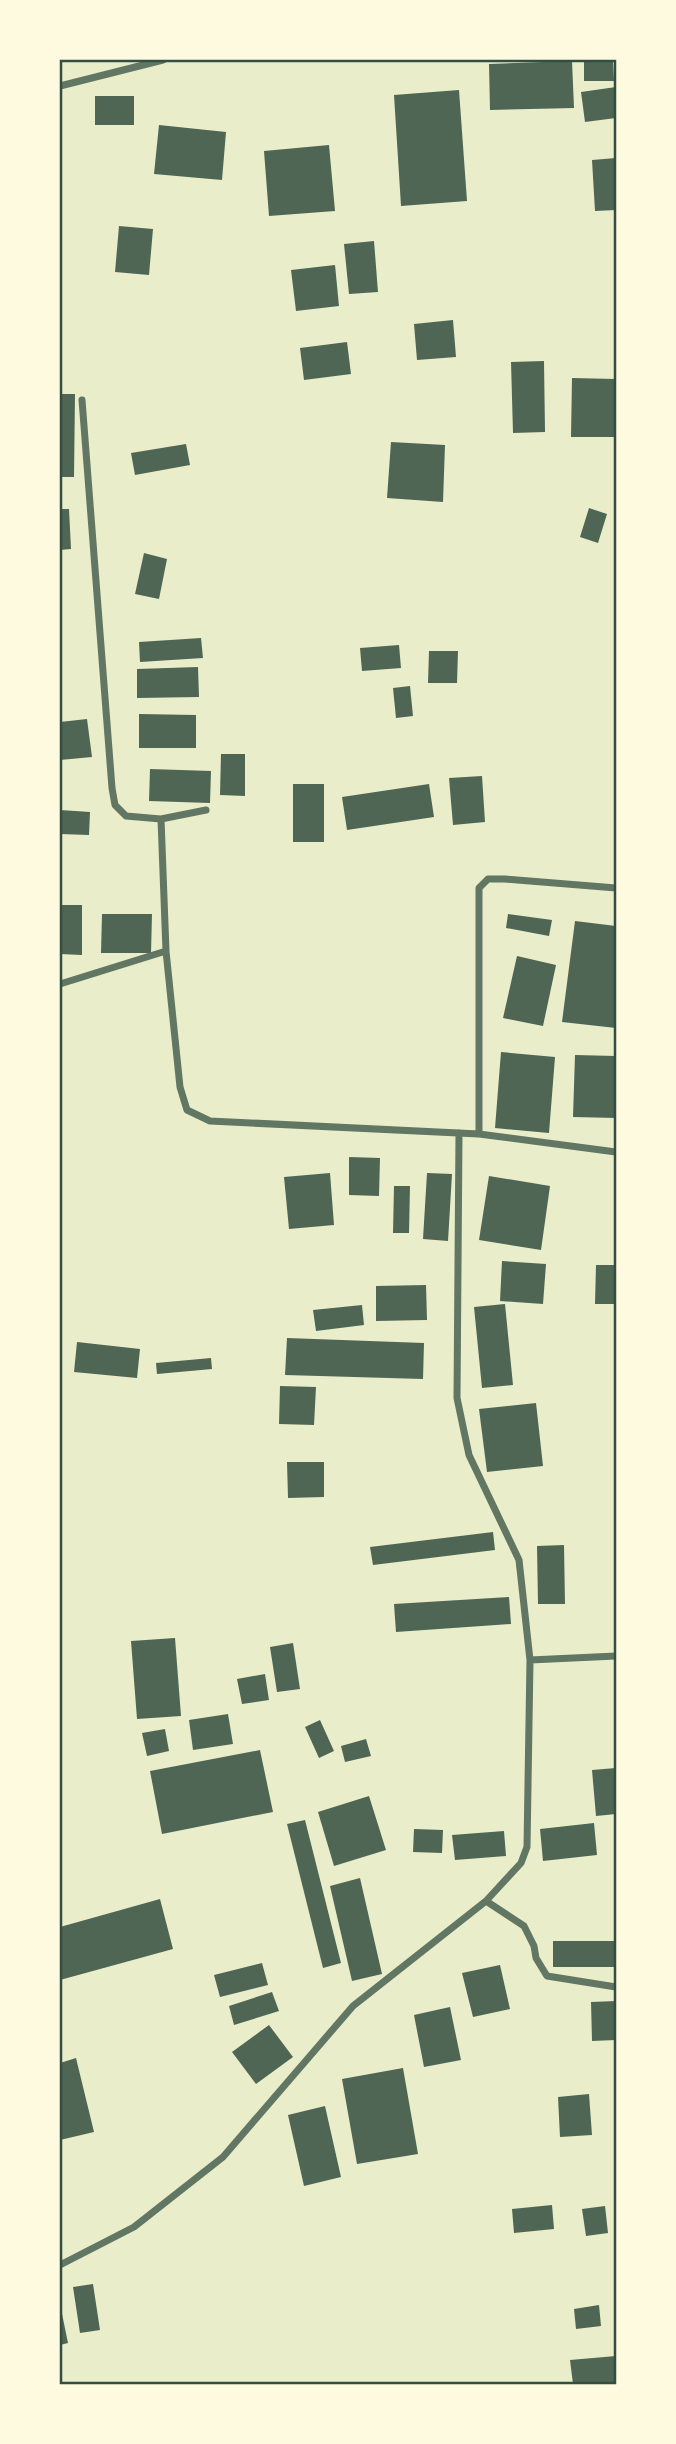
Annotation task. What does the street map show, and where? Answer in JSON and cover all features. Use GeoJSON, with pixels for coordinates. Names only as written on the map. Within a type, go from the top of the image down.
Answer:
{"type":"FeatureCollection","features":[{"type":"Feature","properties":{"kind":"street"},"geometry":{"type":"LineString","coordinates":[[60,86],[163,60]]}},
{"type":"Feature","properties":{"kind":"street"},"geometry":{"type":"LineString","coordinates":[[82,400],[111,788],[116,804],[127,816],[161,819],[206,810]]}},
{"type":"Feature","properties":{"kind":"street"},"geometry":{"type":"LineString","coordinates":[[161,819],[166,951],[180,1087],[187,1110],[210,1121],[479,1134],[617,1152]]}},
{"type":"Feature","properties":{"kind":"street"},"geometry":{"type":"LineString","coordinates":[[479,1134],[479,888],[488,879],[617,888]]}},
{"type":"Feature","properties":{"kind":"street"},"geometry":{"type":"LineString","coordinates":[[60,985],[166,951]]}},
{"type":"Feature","properties":{"kind":"street"},"geometry":{"type":"LineString","coordinates":[[60,2266],[134,2227],[223,2157],[353,2006],[486,1901],[521,1863],[527,1847],[530,1660],[519,1560],[469,1455],[457,1398],[460,1133]]}},
{"type":"Feature","properties":{"kind":"street"},"geometry":{"type":"LineString","coordinates":[[530,1660],[617,1656]]}},
{"type":"Feature","properties":{"kind":"street"},"geometry":{"type":"LineString","coordinates":[[486,1901],[524,1926],[534,1946],[536,1958],[547,1976],[617,1987]]}},
{"type":"Feature","properties":{"kind":"building"},"geometry":{"type":"Polygon","coordinates":[[[584,60],[613,60],[614,81],[584,81],[584,60]]]}},
{"type":"Feature","properties":{"kind":"building"},"geometry":{"type":"Polygon","coordinates":[[[572,61],[574,108],[490,110],[489,64],[572,61]]]}},
{"type":"Feature","properties":{"kind":"building"},"geometry":{"type":"Polygon","coordinates":[[[616,87],[616,118],[585,122],[581,92],[616,87]]]}},
{"type":"Feature","properties":{"kind":"building"},"geometry":{"type":"Polygon","coordinates":[[[459,90],[467,201],[401,206],[394,95],[459,90]]]}},
{"type":"Feature","properties":{"kind":"building"},"geometry":{"type":"Polygon","coordinates":[[[95,96],[134,96],[134,125],[95,125],[95,96]]]}},
{"type":"Feature","properties":{"kind":"building"},"geometry":{"type":"Polygon","coordinates":[[[159,125],[226,132],[222,180],[154,174],[159,125]]]}},
{"type":"Feature","properties":{"kind":"building"},"geometry":{"type":"Polygon","coordinates":[[[329,145],[335,211],[269,216],[264,151],[329,145]]]}},
{"type":"Feature","properties":{"kind":"building"},"geometry":{"type":"Polygon","coordinates":[[[616,158],[616,210],[595,211],[592,160],[616,158]]]}},
{"type":"Feature","properties":{"kind":"building"},"geometry":{"type":"Polygon","coordinates":[[[119,226],[153,229],[149,275],[115,272],[119,226]]]}},
{"type":"Feature","properties":{"kind":"building"},"geometry":{"type":"Polygon","coordinates":[[[374,241],[378,292],[349,294],[344,244],[374,241]]]}},
{"type":"Feature","properties":{"kind":"building"},"geometry":{"type":"Polygon","coordinates":[[[335,265],[339,306],[296,311],[291,270],[335,265]]]}},
{"type":"Feature","properties":{"kind":"building"},"geometry":{"type":"Polygon","coordinates":[[[453,320],[456,357],[417,360],[414,324],[453,320]]]}},
{"type":"Feature","properties":{"kind":"building"},"geometry":{"type":"Polygon","coordinates":[[[347,342],[351,374],[304,380],[300,348],[347,342]]]}},
{"type":"Feature","properties":{"kind":"building"},"geometry":{"type":"Polygon","coordinates":[[[544,361],[545,432],[513,433],[511,362],[544,361]]]}},
{"type":"Feature","properties":{"kind":"building"},"geometry":{"type":"Polygon","coordinates":[[[572,378],[616,379],[616,437],[571,437],[572,378]]]}},
{"type":"Feature","properties":{"kind":"building"},"geometry":{"type":"Polygon","coordinates":[[[60,394],[75,394],[74,477],[60,477],[60,394]]]}},
{"type":"Feature","properties":{"kind":"building"},"geometry":{"type":"Polygon","coordinates":[[[391,442],[445,445],[443,502],[387,498],[391,442]]]}},
{"type":"Feature","properties":{"kind":"building"},"geometry":{"type":"Polygon","coordinates":[[[186,444],[190,465],[135,475],[131,453],[186,444]]]}},
{"type":"Feature","properties":{"kind":"building"},"geometry":{"type":"Polygon","coordinates":[[[589,508],[607,514],[598,543],[580,537],[589,508]]]}},
{"type":"Feature","properties":{"kind":"building"},"geometry":{"type":"Polygon","coordinates":[[[60,509],[69,509],[71,549],[60,550],[60,509]]]}},
{"type":"Feature","properties":{"kind":"building"},"geometry":{"type":"Polygon","coordinates":[[[144,553],[167,559],[159,599],[135,594],[144,553]]]}},
{"type":"Feature","properties":{"kind":"building"},"geometry":{"type":"Polygon","coordinates":[[[201,638],[203,658],[140,662],[139,642],[201,638]]]}},
{"type":"Feature","properties":{"kind":"building"},"geometry":{"type":"Polygon","coordinates":[[[399,645],[401,668],[362,671],[360,648],[399,645]]]}},
{"type":"Feature","properties":{"kind":"building"},"geometry":{"type":"Polygon","coordinates":[[[429,651],[458,651],[457,683],[428,683],[429,651]]]}},
{"type":"Feature","properties":{"kind":"building"},"geometry":{"type":"Polygon","coordinates":[[[198,667],[199,697],[137,698],[137,669],[198,667]]]}},
{"type":"Feature","properties":{"kind":"building"},"geometry":{"type":"Polygon","coordinates":[[[410,686],[413,716],[396,718],[393,688],[410,686]]]}},
{"type":"Feature","properties":{"kind":"building"},"geometry":{"type":"Polygon","coordinates":[[[139,714],[196,715],[196,748],[139,748],[139,714]]]}},
{"type":"Feature","properties":{"kind":"building"},"geometry":{"type":"Polygon","coordinates":[[[87,719],[92,757],[60,760],[60,722],[87,719]]]}},
{"type":"Feature","properties":{"kind":"building"},"geometry":{"type":"Polygon","coordinates":[[[221,754],[245,754],[245,796],[220,795],[221,754]]]}},
{"type":"Feature","properties":{"kind":"building"},"geometry":{"type":"Polygon","coordinates":[[[150,769],[211,771],[210,803],[149,801],[150,769]]]}},
{"type":"Feature","properties":{"kind":"building"},"geometry":{"type":"Polygon","coordinates":[[[482,776],[485,822],[453,825],[449,778],[482,776]]]}},
{"type":"Feature","properties":{"kind":"building"},"geometry":{"type":"Polygon","coordinates":[[[293,784],[324,784],[324,842],[293,842],[293,784]]]}},
{"type":"Feature","properties":{"kind":"building"},"geometry":{"type":"Polygon","coordinates":[[[429,784],[434,817],[347,830],[342,797],[429,784]]]}},
{"type":"Feature","properties":{"kind":"building"},"geometry":{"type":"Polygon","coordinates":[[[60,810],[90,812],[89,835],[60,834],[60,810]]]}},
{"type":"Feature","properties":{"kind":"building"},"geometry":{"type":"Polygon","coordinates":[[[60,905],[82,905],[82,955],[60,954],[60,905]]]}},
{"type":"Feature","properties":{"kind":"building"},"geometry":{"type":"Polygon","coordinates":[[[102,914],[152,914],[151,953],[101,953],[102,914]]]}},
{"type":"Feature","properties":{"kind":"building"},"geometry":{"type":"Polygon","coordinates":[[[508,914],[552,920],[549,936],[506,928],[508,914]]]}},
{"type":"Feature","properties":{"kind":"building"},"geometry":{"type":"Polygon","coordinates":[[[575,921],[616,926],[616,1028],[562,1022],[575,921]]]}},
{"type":"Feature","properties":{"kind":"building"},"geometry":{"type":"Polygon","coordinates":[[[517,956],[556,965],[543,1026],[503,1018],[517,956]]]}},
{"type":"Feature","properties":{"kind":"building"},"geometry":{"type":"Polygon","coordinates":[[[501,1052],[555,1057],[549,1133],[495,1128],[501,1052]]]}},
{"type":"Feature","properties":{"kind":"building"},"geometry":{"type":"Polygon","coordinates":[[[575,1055],[616,1056],[616,1118],[573,1117],[575,1055]]]}},
{"type":"Feature","properties":{"kind":"building"},"geometry":{"type":"Polygon","coordinates":[[[349,1157],[380,1158],[379,1196],[349,1195],[349,1157]]]}},
{"type":"Feature","properties":{"kind":"building"},"geometry":{"type":"Polygon","coordinates":[[[330,1173],[334,1225],[289,1229],[284,1177],[330,1173]]]}},
{"type":"Feature","properties":{"kind":"building"},"geometry":{"type":"Polygon","coordinates":[[[427,1173],[452,1174],[448,1241],[423,1239],[427,1173]]]}},
{"type":"Feature","properties":{"kind":"building"},"geometry":{"type":"Polygon","coordinates":[[[489,1176],[550,1186],[541,1250],[479,1240],[489,1176]]]}},
{"type":"Feature","properties":{"kind":"building"},"geometry":{"type":"Polygon","coordinates":[[[394,1186],[410,1186],[409,1233],[393,1233],[394,1186]]]}},
{"type":"Feature","properties":{"kind":"building"},"geometry":{"type":"Polygon","coordinates":[[[502,1261],[546,1264],[543,1304],[500,1301],[502,1261]]]}},
{"type":"Feature","properties":{"kind":"building"},"geometry":{"type":"Polygon","coordinates":[[[596,1265],[616,1265],[616,1304],[595,1304],[596,1265]]]}},
{"type":"Feature","properties":{"kind":"building"},"geometry":{"type":"Polygon","coordinates":[[[426,1285],[427,1320],[376,1321],[376,1286],[426,1285]]]}},
{"type":"Feature","properties":{"kind":"building"},"geometry":{"type":"Polygon","coordinates":[[[505,1304],[513,1385],[482,1388],[474,1307],[505,1304]]]}},
{"type":"Feature","properties":{"kind":"building"},"geometry":{"type":"Polygon","coordinates":[[[362,1305],[364,1325],[316,1331],[313,1310],[362,1305]]]}},
{"type":"Feature","properties":{"kind":"building"},"geometry":{"type":"Polygon","coordinates":[[[287,1338],[424,1343],[423,1379],[285,1375],[287,1338]]]}},
{"type":"Feature","properties":{"kind":"building"},"geometry":{"type":"Polygon","coordinates":[[[77,1342],[140,1349],[137,1378],[74,1372],[77,1342]]]}},
{"type":"Feature","properties":{"kind":"building"},"geometry":{"type":"Polygon","coordinates":[[[211,1358],[212,1369],[157,1374],[156,1363],[211,1358]]]}},
{"type":"Feature","properties":{"kind":"building"},"geometry":{"type":"Polygon","coordinates":[[[280,1386],[316,1387],[314,1425],[279,1424],[280,1386]]]}},
{"type":"Feature","properties":{"kind":"building"},"geometry":{"type":"Polygon","coordinates":[[[536,1403],[543,1466],[487,1472],[479,1409],[536,1403]]]}},
{"type":"Feature","properties":{"kind":"building"},"geometry":{"type":"Polygon","coordinates":[[[287,1462],[324,1462],[324,1497],[288,1498],[287,1462]]]}},
{"type":"Feature","properties":{"kind":"building"},"geometry":{"type":"Polygon","coordinates":[[[493,1532],[495,1550],[373,1565],[370,1547],[493,1532]]]}},
{"type":"Feature","properties":{"kind":"building"},"geometry":{"type":"Polygon","coordinates":[[[564,1545],[565,1604],[538,1604],[537,1546],[564,1545]]]}},
{"type":"Feature","properties":{"kind":"building"},"geometry":{"type":"Polygon","coordinates":[[[509,1597],[511,1624],[396,1632],[394,1604],[509,1597]]]}},
{"type":"Feature","properties":{"kind":"building"},"geometry":{"type":"Polygon","coordinates":[[[175,1638],[181,1716],[137,1719],[131,1641],[175,1638]]]}},
{"type":"Feature","properties":{"kind":"building"},"geometry":{"type":"Polygon","coordinates":[[[293,1643],[300,1689],[277,1692],[270,1647],[293,1643]]]}},
{"type":"Feature","properties":{"kind":"building"},"geometry":{"type":"Polygon","coordinates":[[[265,1674],[269,1700],[242,1704],[237,1679],[265,1674]]]}},
{"type":"Feature","properties":{"kind":"building"},"geometry":{"type":"Polygon","coordinates":[[[228,1714],[233,1744],[193,1750],[189,1720],[228,1714]]]}},
{"type":"Feature","properties":{"kind":"building"},"geometry":{"type":"Polygon","coordinates":[[[320,1720],[334,1751],[319,1758],[305,1727],[320,1720]]]}},
{"type":"Feature","properties":{"kind":"building"},"geometry":{"type":"Polygon","coordinates":[[[165,1729],[169,1751],[147,1756],[142,1733],[165,1729]]]}},
{"type":"Feature","properties":{"kind":"building"},"geometry":{"type":"Polygon","coordinates":[[[366,1739],[371,1756],[345,1762],[341,1746],[366,1739]]]}},
{"type":"Feature","properties":{"kind":"building"},"geometry":{"type":"Polygon","coordinates":[[[260,1750],[273,1812],[162,1834],[150,1771],[260,1750]]]}},
{"type":"Feature","properties":{"kind":"building"},"geometry":{"type":"Polygon","coordinates":[[[616,1768],[616,1814],[596,1816],[592,1770],[616,1768]]]}},
{"type":"Feature","properties":{"kind":"building"},"geometry":{"type":"Polygon","coordinates":[[[369,1796],[386,1850],[334,1866],[318,1812],[369,1796]]]}},
{"type":"Feature","properties":{"kind":"building"},"geometry":{"type":"Polygon","coordinates":[[[305,1820],[341,1963],[323,1968],[287,1824],[305,1820]]]}},
{"type":"Feature","properties":{"kind":"building"},"geometry":{"type":"Polygon","coordinates":[[[594,1823],[597,1855],[543,1861],[540,1829],[594,1823]]]}},
{"type":"Feature","properties":{"kind":"building"},"geometry":{"type":"Polygon","coordinates":[[[414,1829],[443,1830],[442,1853],[413,1852],[414,1829]]]}},
{"type":"Feature","properties":{"kind":"building"},"geometry":{"type":"Polygon","coordinates":[[[504,1831],[506,1856],[455,1860],[452,1835],[504,1831]]]}},
{"type":"Feature","properties":{"kind":"building"},"geometry":{"type":"Polygon","coordinates":[[[360,1878],[382,1974],[352,1981],[330,1886],[360,1878]]]}},
{"type":"Feature","properties":{"kind":"building"},"geometry":{"type":"Polygon","coordinates":[[[160,1899],[173,1949],[60,1980],[60,1927],[160,1899]]]}},
{"type":"Feature","properties":{"kind":"building"},"geometry":{"type":"Polygon","coordinates":[[[553,1941],[616,1941],[616,1967],[553,1967],[553,1941]]]}},
{"type":"Feature","properties":{"kind":"building"},"geometry":{"type":"Polygon","coordinates":[[[262,1963],[268,1985],[220,1997],[214,1975],[262,1963]]]}},
{"type":"Feature","properties":{"kind":"building"},"geometry":{"type":"Polygon","coordinates":[[[500,1965],[510,2009],[473,2017],[462,1973],[500,1965]]]}},
{"type":"Feature","properties":{"kind":"building"},"geometry":{"type":"Polygon","coordinates":[[[272,1992],[279,2011],[234,2025],[229,2006],[272,1992]]]}},
{"type":"Feature","properties":{"kind":"building"},"geometry":{"type":"Polygon","coordinates":[[[616,2001],[616,2040],[592,2041],[591,2002],[616,2001]]]}},
{"type":"Feature","properties":{"kind":"building"},"geometry":{"type":"Polygon","coordinates":[[[450,2007],[461,2060],[424,2067],[414,2015],[450,2007]]]}},
{"type":"Feature","properties":{"kind":"building"},"geometry":{"type":"Polygon","coordinates":[[[269,2025],[293,2057],[256,2084],[232,2052],[269,2025]]]}},
{"type":"Feature","properties":{"kind":"building"},"geometry":{"type":"Polygon","coordinates":[[[76,2058],[94,2132],[60,2140],[60,2063],[76,2058]]]}},
{"type":"Feature","properties":{"kind":"building"},"geometry":{"type":"Polygon","coordinates":[[[403,2068],[418,2154],[357,2164],[342,2079],[403,2068]]]}},
{"type":"Feature","properties":{"kind":"building"},"geometry":{"type":"Polygon","coordinates":[[[589,2094],[592,2135],[560,2137],[558,2097],[589,2094]]]}},
{"type":"Feature","properties":{"kind":"building"},"geometry":{"type":"Polygon","coordinates":[[[325,2106],[341,2177],[304,2186],[288,2115],[325,2106]]]}},
{"type":"Feature","properties":{"kind":"building"},"geometry":{"type":"Polygon","coordinates":[[[552,2205],[554,2229],[514,2233],[512,2209],[552,2205]]]}},
{"type":"Feature","properties":{"kind":"building"},"geometry":{"type":"Polygon","coordinates":[[[605,2206],[608,2233],[586,2236],[582,2209],[605,2206]]]}},
{"type":"Feature","properties":{"kind":"building"},"geometry":{"type":"Polygon","coordinates":[[[93,2284],[100,2330],[80,2333],[73,2287],[93,2284]]]}},
{"type":"Feature","properties":{"kind":"building"},"geometry":{"type":"Polygon","coordinates":[[[60,2304],[68,2343],[60,2345],[60,2304]]]}},
{"type":"Feature","properties":{"kind":"building"},"geometry":{"type":"Polygon","coordinates":[[[599,2305],[601,2326],[576,2329],[574,2309],[599,2305]]]}},
{"type":"Feature","properties":{"kind":"building"},"geometry":{"type":"Polygon","coordinates":[[[616,2356],[616,2384],[573,2384],[570,2360],[616,2356]]]}}]}
